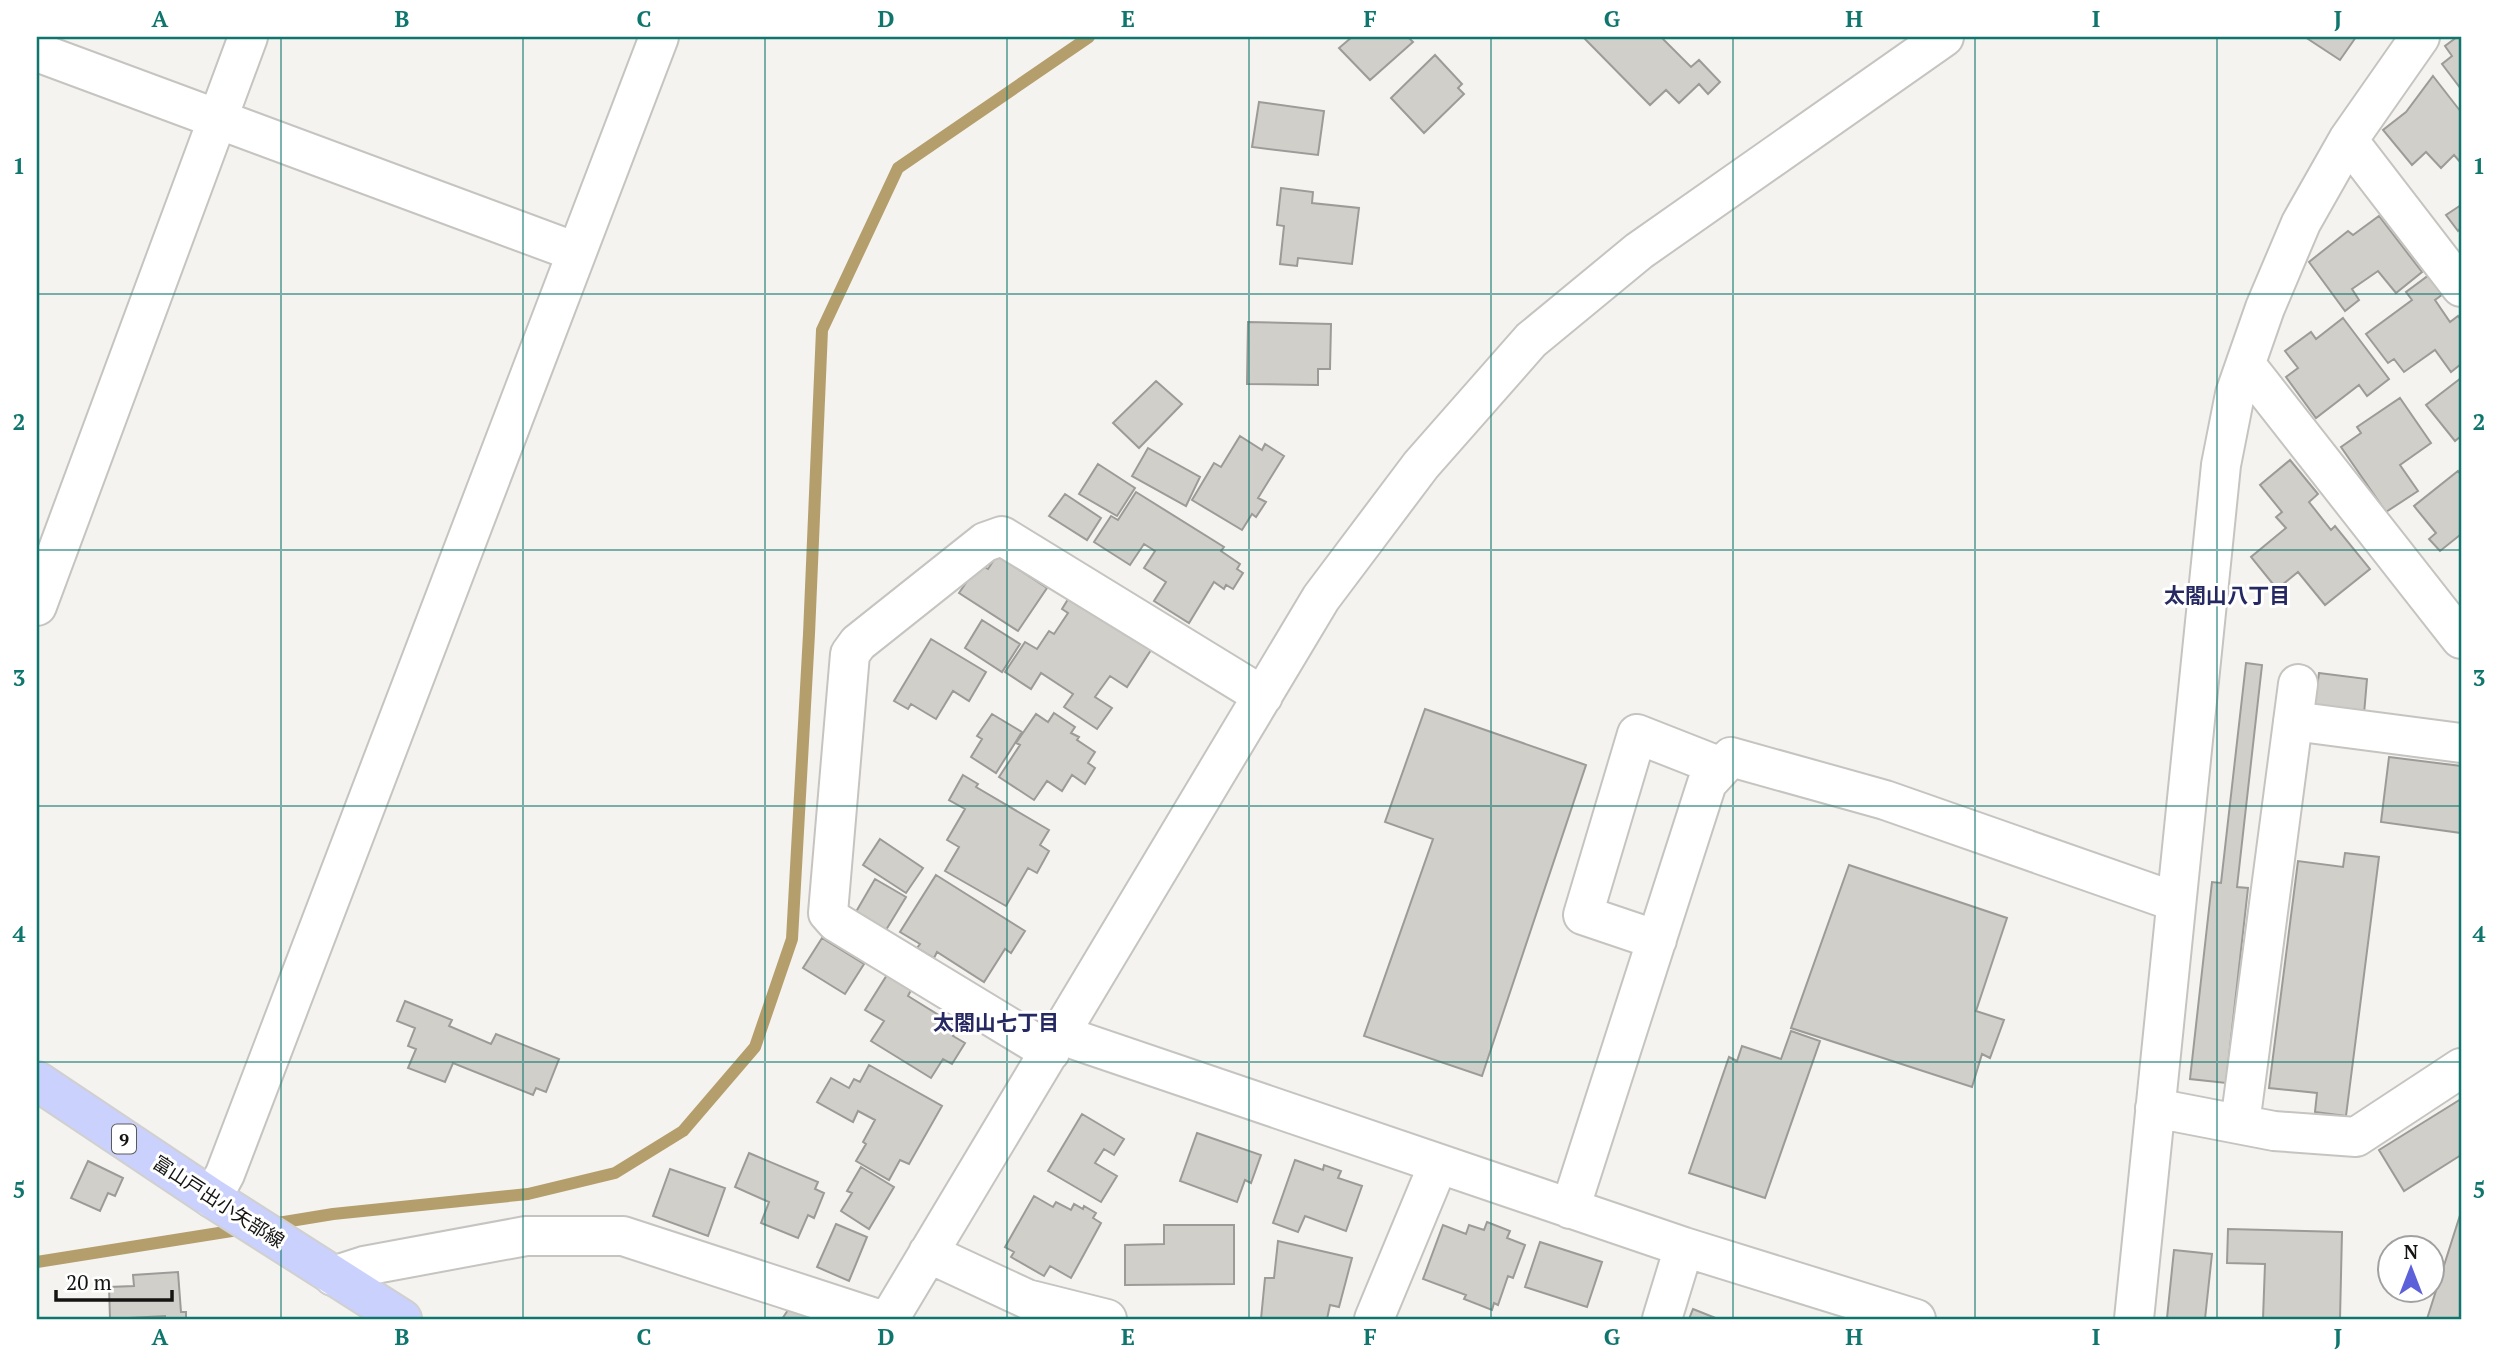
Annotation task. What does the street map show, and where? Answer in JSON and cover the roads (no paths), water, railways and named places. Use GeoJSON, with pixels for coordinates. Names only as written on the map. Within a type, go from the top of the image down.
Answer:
{"type":"FeatureCollection","features":[{"type":"Feature","properties":{"kind":"main road","name":"富山戸出小矢部線"},"geometry":{"type":"LineString","coordinates":[[37,1081],[402,1319]]}},
{"type":"Feature","properties":{"kind":"street"},"geometry":{"type":"LineString","coordinates":[[37,606],[248,37]]}},
{"type":"Feature","properties":{"kind":"street"},"geometry":{"type":"LineString","coordinates":[[220,1202],[225,1174],[659,37]]}},
{"type":"Feature","properties":{"kind":"street"},"geometry":{"type":"LineString","coordinates":[[888,1319],[1321,598],[1421,465],[1531,340],[1639,251],[1944,37]]}},
{"type":"Feature","properties":{"kind":"street"},"geometry":{"type":"LineString","coordinates":[[2134,1319],[2221,465],[2235,394],[2264,308],[2301,223],[2348,140],[2420,37]]}},
{"type":"Feature","properties":{"kind":"street"},"geometry":{"type":"LineString","coordinates":[[37,52],[576,252]]}},
{"type":"Feature","properties":{"kind":"street"},"geometry":{"type":"LineString","coordinates":[[2348,140],[2461,287]]}},
{"type":"Feature","properties":{"kind":"street"},"geometry":{"type":"LineString","coordinates":[[2246,365],[2461,639]]}},
{"type":"Feature","properties":{"kind":"street"},"geometry":{"type":"LineString","coordinates":[[1263,696],[1002,536],[985,542],[858,643],[850,654],[828,913],[836,922],[1055,1044],[1916,1319]]}},
{"type":"Feature","properties":{"kind":"street"},"geometry":{"type":"LineString","coordinates":[[2240,1124],[2296,702],[2461,743]]}},
{"type":"Feature","properties":{"kind":"street"},"geometry":{"type":"LineString","coordinates":[[1657,940],[1584,915],[1637,734],[1721,767]]}},
{"type":"Feature","properties":{"kind":"street"},"geometry":{"type":"LineString","coordinates":[[1570,1209],[1707,783],[1731,757],[1885,800],[2176,902]]}},
{"type":"Feature","properties":{"kind":"street"},"geometry":{"type":"LineString","coordinates":[[2155,1108],[2274,1131],[2356,1137],[2461,1068]]}},
{"type":"Feature","properties":{"kind":"street"},"geometry":{"type":"LineString","coordinates":[[1374,1319],[1438,1165]]}},
{"type":"Feature","properties":{"kind":"street"},"geometry":{"type":"LineString","coordinates":[[324,1270],[365,1266],[526,1236],[623,1236],[878,1319]]}},
{"type":"Feature","properties":{"kind":"street"},"geometry":{"type":"LineString","coordinates":[[1662,1319],[1684,1247]]}},
{"type":"Feature","properties":{"kind":"street"},"geometry":{"type":"LineString","coordinates":[[928,1253],[1027,1299],[1107,1319]]}},
{"type":"Feature","properties":{"kind":"waterway"},"geometry":{"type":"LineString","coordinates":[[272,1224],[333,1214],[528,1194],[615,1173],[683,1131],[755,1047],[792,939],[822,330],[898,168],[1089,37]]}},
{"type":"Feature","properties":{"kind":"waterway"},"geometry":{"type":"LineString","coordinates":[[37,1262],[244,1229]]}},
{"type":"Feature","properties":{"kind":"district","name":"太閤山八丁目"},"geometry":{"type":"Point","coordinates":[2227,595]}},
{"type":"Feature","properties":{"kind":"district","name":"太閤山七丁目"},"geometry":{"type":"Point","coordinates":[996,1022]}}]}
